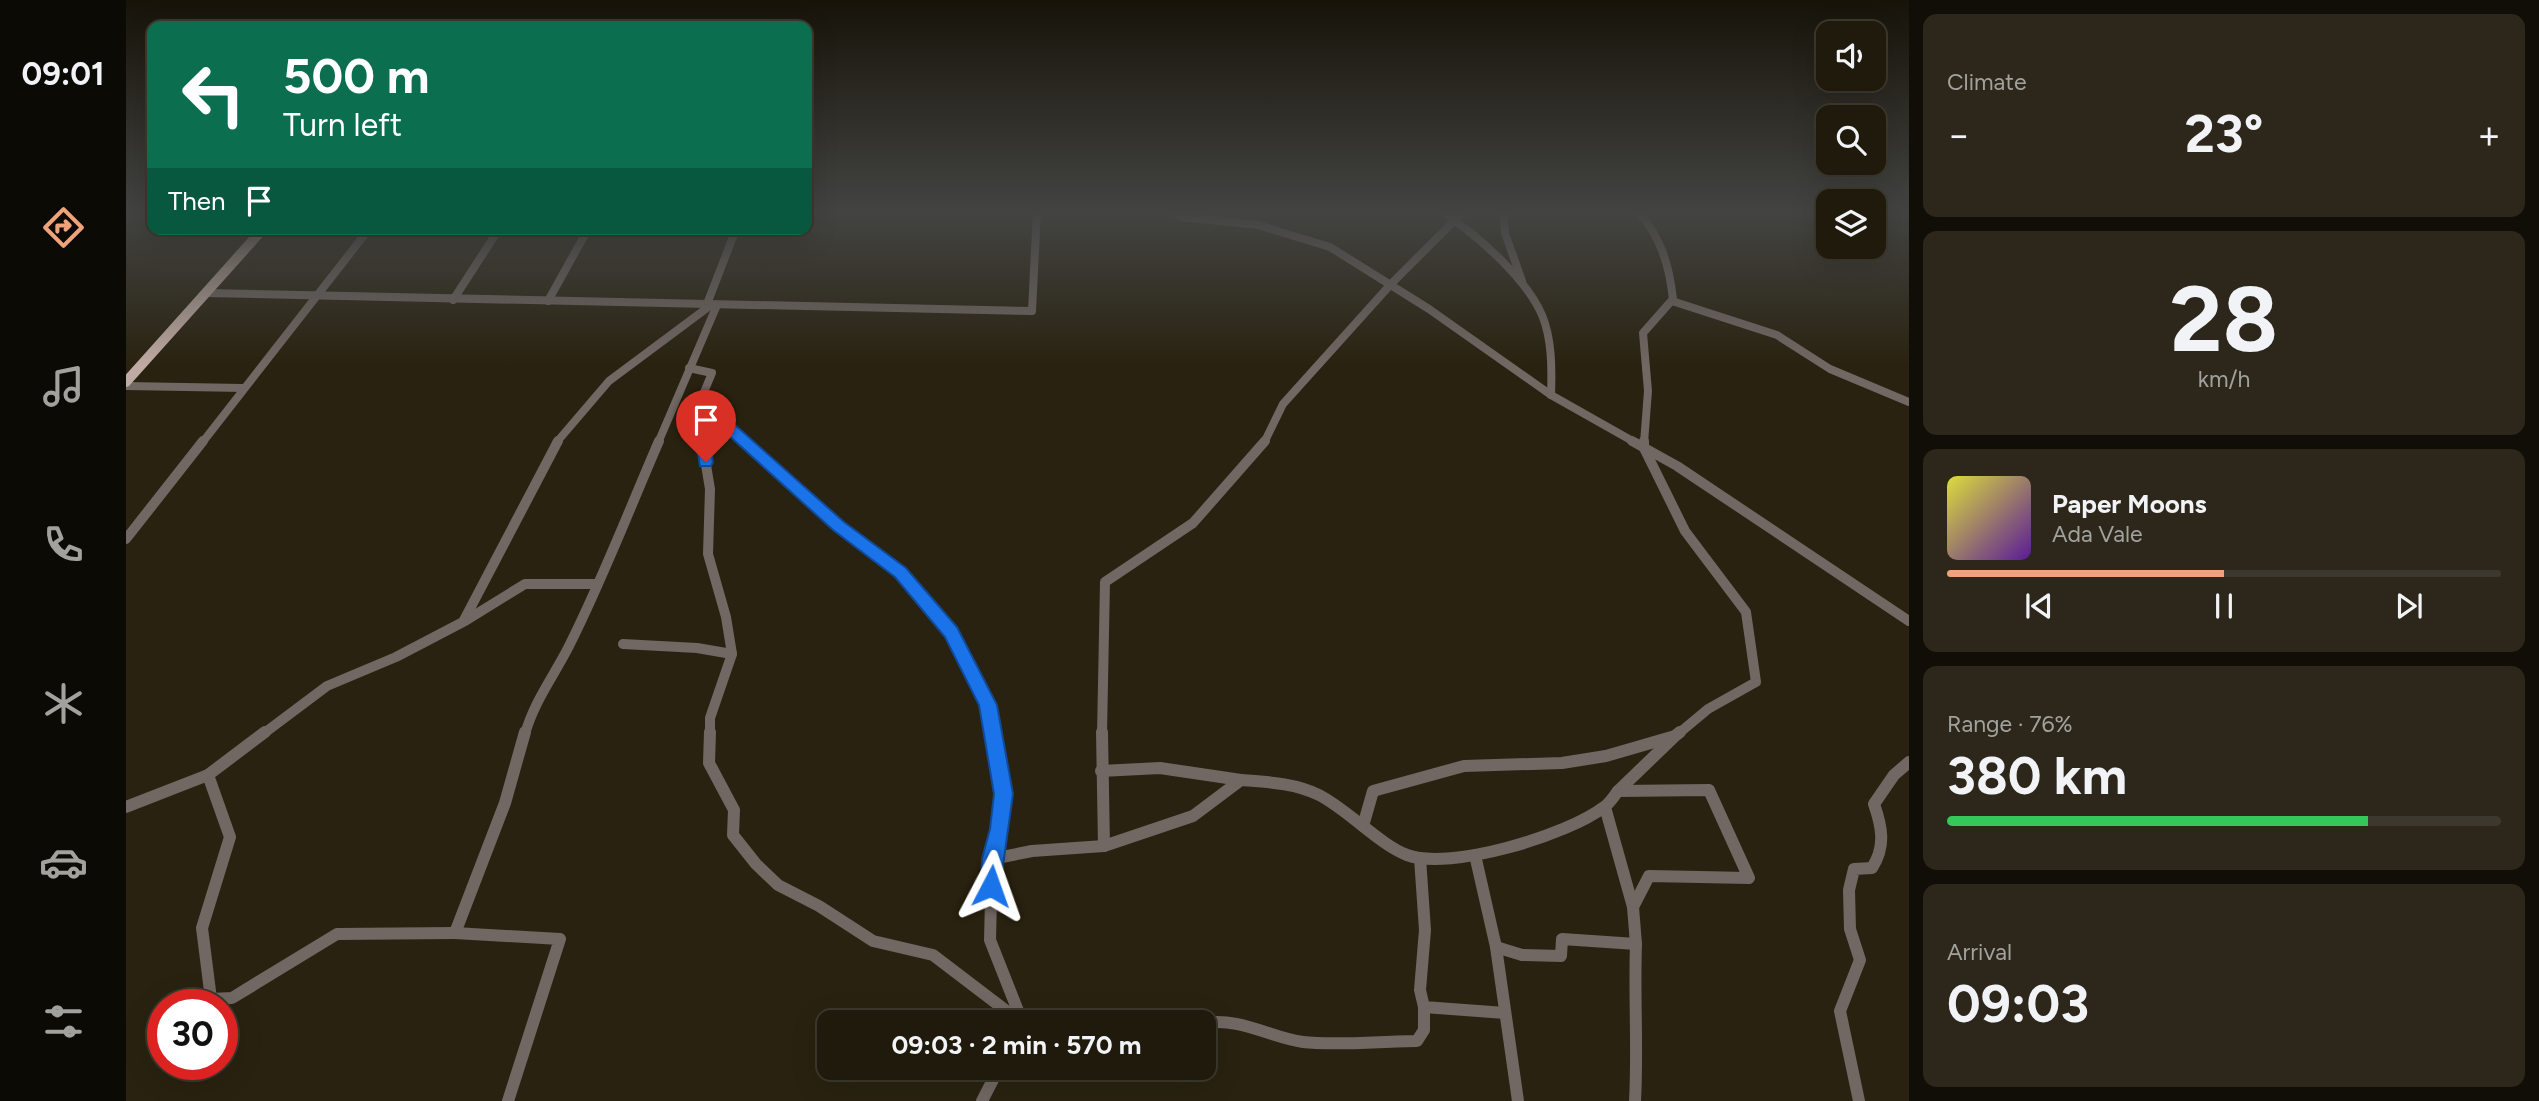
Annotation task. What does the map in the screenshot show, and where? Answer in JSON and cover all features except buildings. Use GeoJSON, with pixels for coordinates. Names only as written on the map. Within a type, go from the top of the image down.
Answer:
{"type":"FeatureCollection","features":[{"type":"Feature","properties":{"kind":"main road"},"geometry":{"type":"LineString","coordinates":[[126,384],[233,262]]}},
{"type":"Feature","properties":{"kind":"street"},"geometry":{"type":"LineString","coordinates":[[126,539],[342,262]]}},
{"type":"Feature","properties":{"kind":"street"},"geometry":{"type":"LineString","coordinates":[[453,300],[477,262]]}},
{"type":"Feature","properties":{"kind":"street"},"geometry":{"type":"LineString","coordinates":[[548,301],[569,262]]}},
{"type":"Feature","properties":{"kind":"street"},"geometry":{"type":"LineString","coordinates":[[455,933],[505,803],[532,709],[567,650],[597,584],[689,368],[725,262]]}},
{"type":"Feature","properties":{"kind":"street"},"geometry":{"type":"LineString","coordinates":[[206,293],[1032,311],[1034,262]]}},
{"type":"Feature","properties":{"kind":"street"},"geometry":{"type":"LineString","coordinates":[[1355,262],[1391,284],[1551,395],[1677,466],[1909,621]]}},
{"type":"Feature","properties":{"kind":"street"},"geometry":{"type":"LineString","coordinates":[[1104,846],[1101,771],[1105,582],[1193,523],[1262,446],[1283,404],[1413,262]]}},
{"type":"Feature","properties":{"kind":"street"},"geometry":{"type":"LineString","coordinates":[[1499,262],[1523,285],[1542,314],[1552,381],[1551,395]]}},
{"type":"Feature","properties":{"kind":"street"},"geometry":{"type":"LineString","coordinates":[[1515,262],[1523,285]]}},
{"type":"Feature","properties":{"kind":"street"},"geometry":{"type":"LineString","coordinates":[[1101,771],[1160,768],[1283,784],[1319,795],[1406,855],[1438,861],[1475,855],[1552,835],[1605,807],[1675,736],[1708,709],[1756,682],[1746,612],[1685,531],[1644,447],[1648,391],[1643,333],[1672,301],[1668,262]]}},
{"type":"Feature","properties":{"kind":"street"},"geometry":{"type":"LineString","coordinates":[[1672,301],[1777,335],[1830,369],[1909,402]]}},
{"type":"Feature","properties":{"kind":"street"},"geometry":{"type":"LineString","coordinates":[[463,622],[555,444],[609,381],[712,305]]}},
{"type":"Feature","properties":{"kind":"street"},"geometry":{"type":"LineString","coordinates":[[689,368],[712,373],[702,404],[697,410],[710,489],[708,554],[726,617],[732,654],[710,718],[709,763],[734,810],[733,835],[756,864],[778,885],[819,906],[873,941],[933,955],[1007,1010]]}},
{"type":"Feature","properties":{"kind":"street"},"geometry":{"type":"LineString","coordinates":[[126,384],[243,388]]}},
{"type":"Feature","properties":{"kind":"street"},"geometry":{"type":"LineString","coordinates":[[702,404],[838,526],[901,572],[951,632],[988,705],[1003,794],[1000,829],[992,859],[990,940],[1018,1010]]}},
{"type":"Feature","properties":{"kind":"street"},"geometry":{"type":"LineString","coordinates":[[126,807],[208,775],[327,686],[396,657],[463,622],[525,584],[597,584]]}},
{"type":"Feature","properties":{"kind":"street"},"geometry":{"type":"LineString","coordinates":[[623,644],[697,648],[732,654]]}},
{"type":"Feature","properties":{"kind":"street"},"geometry":{"type":"LineString","coordinates":[[1363,825],[1373,791],[1464,766],[1562,763],[1606,756],[1675,736]]}},
{"type":"Feature","properties":{"kind":"street"},"geometry":{"type":"LineString","coordinates":[[1858,1101],[1839,1011],[1860,960],[1850,929],[1850,878],[1854,869],[1872,868],[1880,858],[1884,835],[1874,804],[1894,775],[1909,761]]}},
{"type":"Feature","properties":{"kind":"street"},"geometry":{"type":"LineString","coordinates":[[208,775],[230,837],[202,928],[211,999],[232,998],[337,934],[455,933],[560,939],[509,1101]]}},
{"type":"Feature","properties":{"kind":"street"},"geometry":{"type":"LineString","coordinates":[[992,859],[1032,851],[1104,846],[1193,816],[1241,780]]}},
{"type":"Feature","properties":{"kind":"street"},"geometry":{"type":"LineString","coordinates":[[1618,792],[1709,790],[1749,878],[1649,876],[1633,907]]}},
{"type":"Feature","properties":{"kind":"street"},"geometry":{"type":"LineString","coordinates":[[1605,807],[1633,907],[1636,944],[1634,998],[1638,1051],[1635,1101]]}},
{"type":"Feature","properties":{"kind":"street"},"geometry":{"type":"LineString","coordinates":[[1475,855],[1496,947],[1518,1101]]}},
{"type":"Feature","properties":{"kind":"street"},"geometry":{"type":"LineString","coordinates":[[1216,1021],[1259,1028],[1303,1042],[1416,1041],[1424,1030],[1424,1007],[1420,990],[1424,930],[1420,858]]}},
{"type":"Feature","properties":{"kind":"street"},"geometry":{"type":"LineString","coordinates":[[1496,947],[1522,955],[1561,956],[1562,939],[1636,944]]}},
{"type":"Feature","properties":{"kind":"street"},"geometry":{"type":"LineString","coordinates":[[1424,1007],[1505,1013]]}},
{"type":"Feature","properties":{"kind":"street"},"geometry":{"type":"LineString","coordinates":[[982,1101],[993,1080]]}},
{"type":"Feature","properties":{"kind":"route"},"geometry":{"type":"LineString","coordinates":[[706,462],[697,410],[702,404],[814,501],[838,526],[901,572],[951,632],[988,705],[1003,794],[1000,829],[992,859],[991,886]]}}]}
